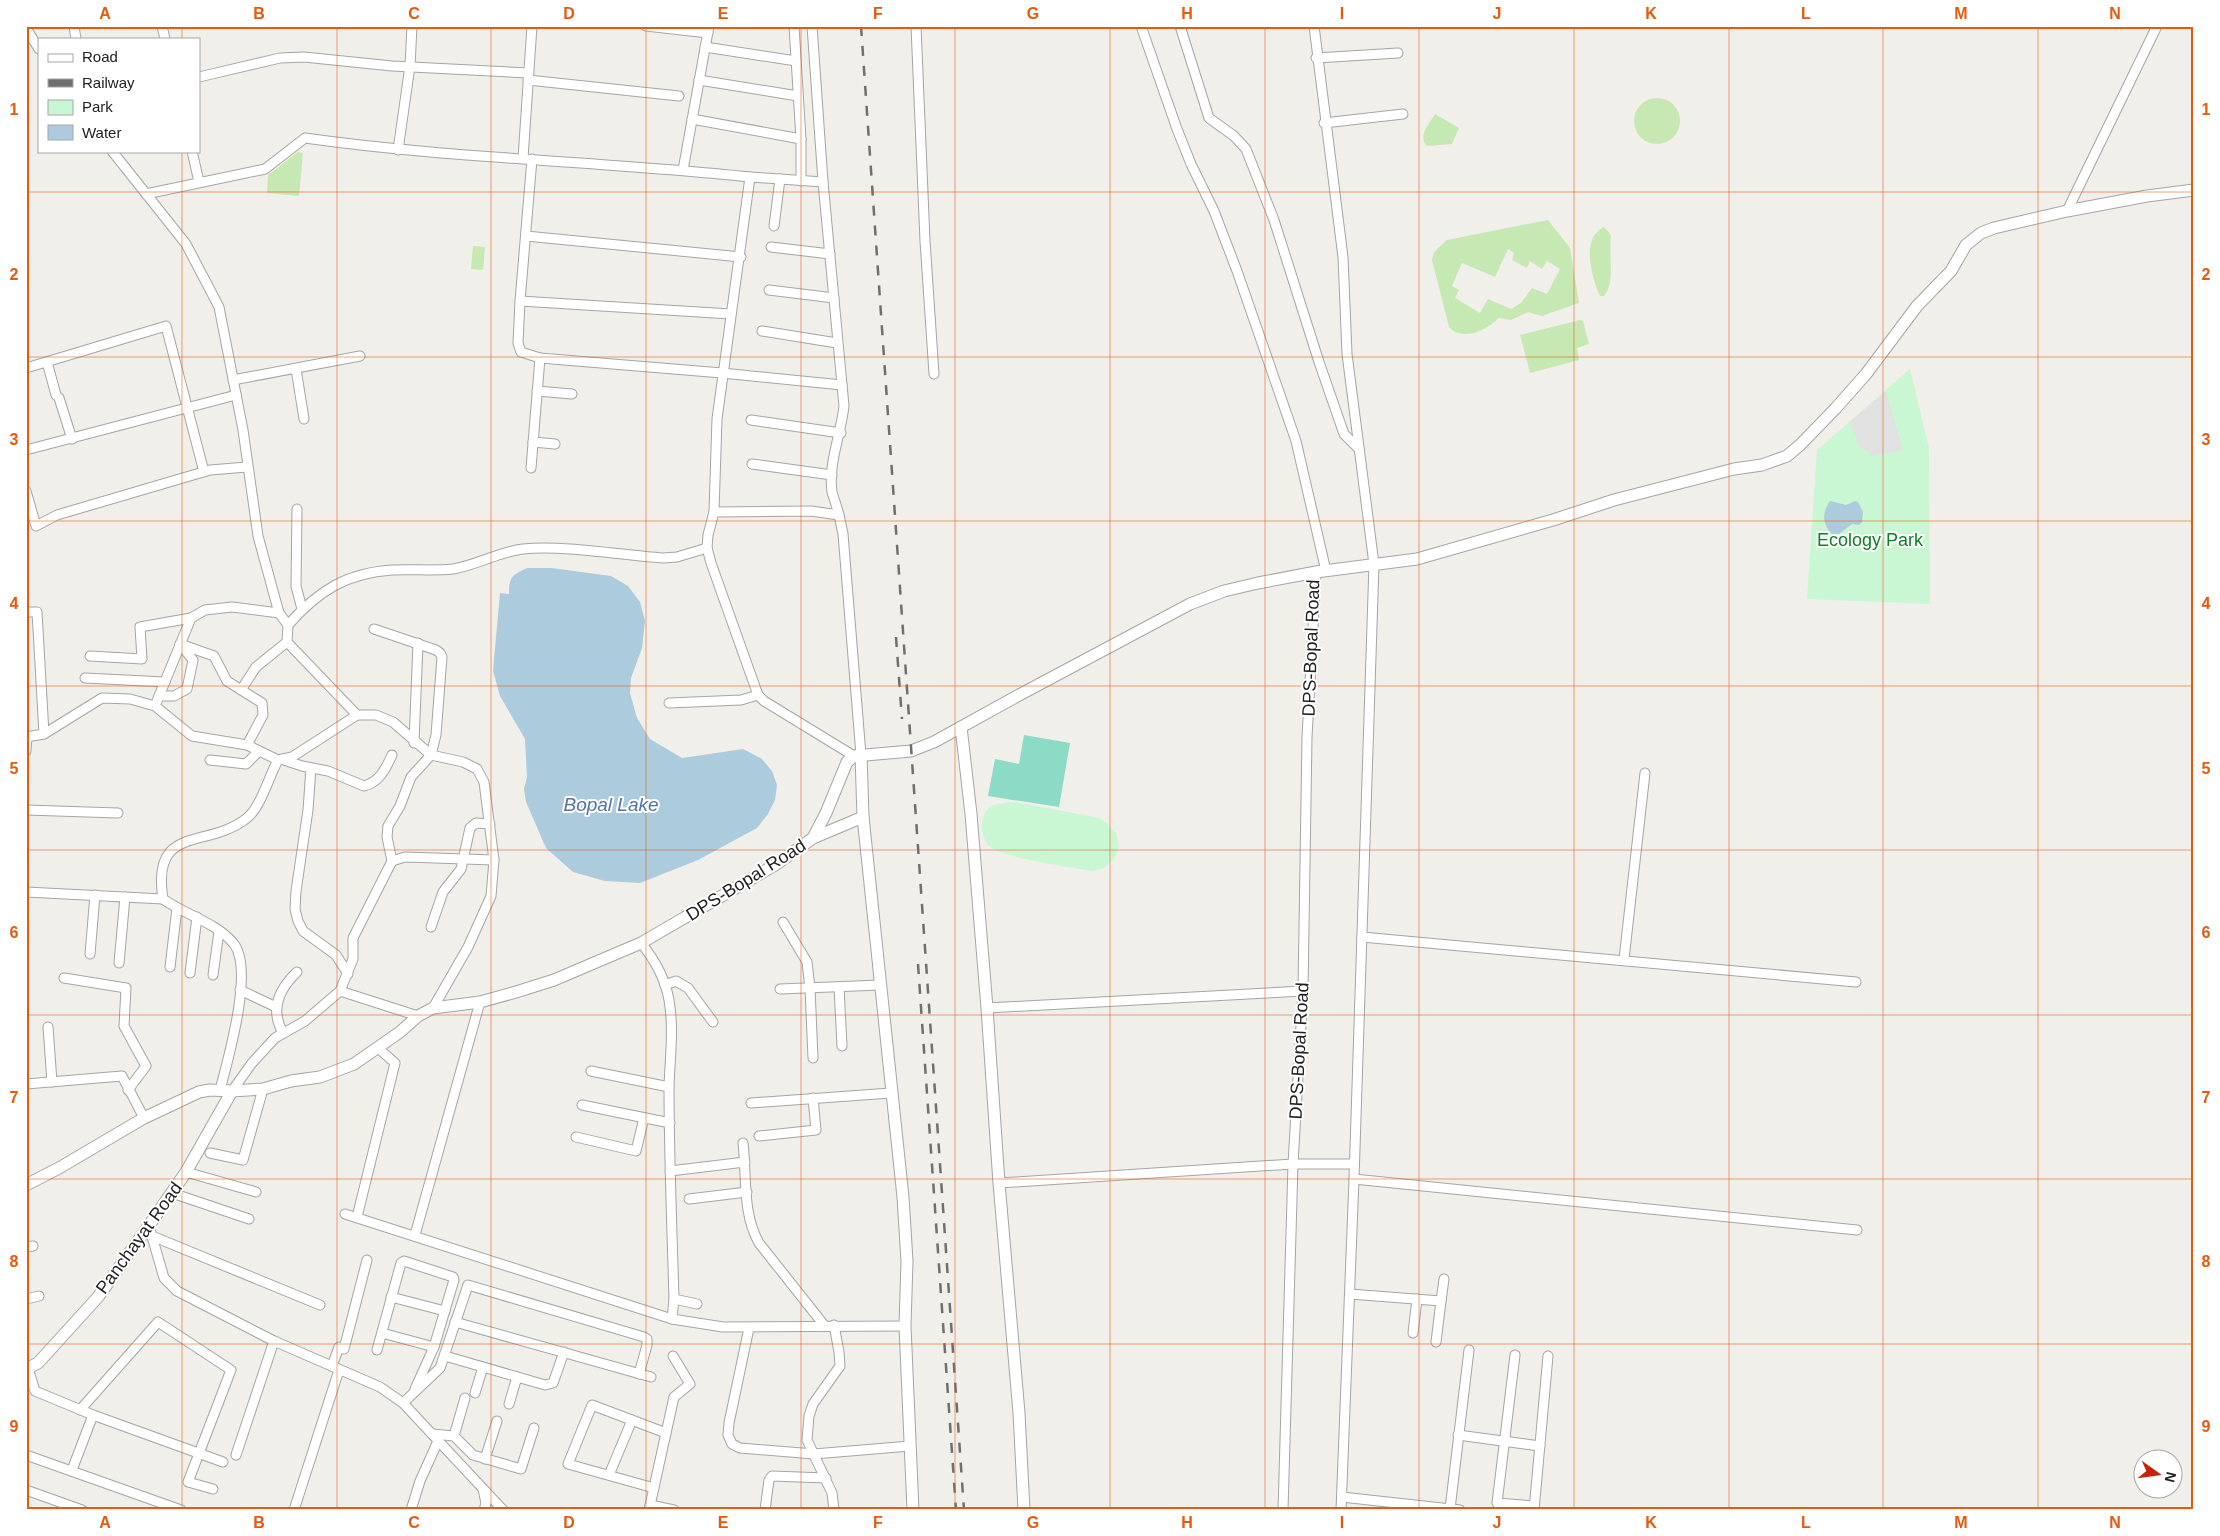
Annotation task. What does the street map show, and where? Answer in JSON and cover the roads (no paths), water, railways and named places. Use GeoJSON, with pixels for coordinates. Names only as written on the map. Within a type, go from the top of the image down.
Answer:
{"type":"FeatureCollection","features":[{"type":"Feature","properties":{"kind":"street"},"geometry":{"type":"LineString","coordinates":[[398,150],[410,66],[412,26]]}},
{"type":"Feature","properties":{"kind":"street"},"geometry":{"type":"LineString","coordinates":[[532,26],[528,76],[526,236],[518,343],[521,352],[540,358],[842,385]]}},
{"type":"Feature","properties":{"kind":"street"},"geometry":{"type":"LineString","coordinates":[[646,26],[709,29],[683,170]]}},
{"type":"Feature","properties":{"kind":"street"},"geometry":{"type":"LineString","coordinates":[[794,26],[801,139],[801,181]]}},
{"type":"Feature","properties":{"kind":"street"},"geometry":{"type":"LineString","coordinates":[[812,26],[823,182],[844,406],[841,433],[832,475],[832,492],[843,534],[863,817],[903,1196],[906,1252],[905,1326],[913,1510]]}},
{"type":"Feature","properties":{"kind":"street"},"geometry":{"type":"LineString","coordinates":[[916,26],[925,241],[934,374]]}},
{"type":"Feature","properties":{"kind":"street"},"geometry":{"type":"LineString","coordinates":[[1141,26],[1177,129],[1214,211],[1238,271],[1296,441],[1327,571],[1417,559],[1553,520],[1614,500],[1734,469],[1762,465],[1787,456],[1816,429],[1854,388],[1917,306],[1951,271],[1966,245],[1981,234],[1994,228],[2067,211],[2147,196],[2194,190]]}},
{"type":"Feature","properties":{"kind":"street"},"geometry":{"type":"LineString","coordinates":[[1180,26],[1209,118],[1234,136],[1246,149],[1274,220],[1344,434],[1350,443],[1359,450]]}},
{"type":"Feature","properties":{"kind":"street"},"geometry":{"type":"LineString","coordinates":[[1314,26],[1324,123],[1343,257],[1347,354],[1374,564],[1341,1510]]}},
{"type":"Feature","properties":{"kind":"street"},"geometry":{"type":"LineString","coordinates":[[2067,211],[2157,26]]}},
{"type":"Feature","properties":{"kind":"street"},"geometry":{"type":"LineString","coordinates":[[26,28],[38,47]]}},
{"type":"Feature","properties":{"kind":"street"},"geometry":{"type":"LineString","coordinates":[[705,47],[796,61]]}},
{"type":"Feature","properties":{"kind":"street"},"geometry":{"type":"LineString","coordinates":[[1316,58],[1398,53]]}},
{"type":"Feature","properties":{"kind":"street"},"geometry":{"type":"LineString","coordinates":[[200,77],[289,57],[528,76],[679,96]]}},
{"type":"Feature","properties":{"kind":"street"},"geometry":{"type":"LineString","coordinates":[[699,80],[798,96]]}},
{"type":"Feature","properties":{"kind":"street"},"geometry":{"type":"LineString","coordinates":[[1324,123],[1403,114]]}},
{"type":"Feature","properties":{"kind":"street"},"geometry":{"type":"LineString","coordinates":[[692,119],[801,139]]}},
{"type":"Feature","properties":{"kind":"street"},"geometry":{"type":"LineString","coordinates":[[146,194],[265,169],[305,138],[398,150],[823,182]]}},
{"type":"Feature","properties":{"kind":"street"},"geometry":{"type":"LineString","coordinates":[[113,152],[186,244],[219,308],[243,430],[258,536],[279,613],[288,625]]}},
{"type":"Feature","properties":{"kind":"street"},"geometry":{"type":"LineString","coordinates":[[192,152],[199,182]]}},
{"type":"Feature","properties":{"kind":"street"},"geometry":{"type":"LineString","coordinates":[[750,177],[722,373],[717,419],[714,512],[707,548],[758,695],[764,701],[858,755]]}},
{"type":"Feature","properties":{"kind":"street"},"geometry":{"type":"LineString","coordinates":[[774,226],[780,179]]}},
{"type":"Feature","properties":{"kind":"street"},"geometry":{"type":"LineString","coordinates":[[526,236],[740,257]]}},
{"type":"Feature","properties":{"kind":"street"},"geometry":{"type":"LineString","coordinates":[[771,247],[830,254]]}},
{"type":"Feature","properties":{"kind":"street"},"geometry":{"type":"LineString","coordinates":[[769,290],[834,298]]}},
{"type":"Feature","properties":{"kind":"street"},"geometry":{"type":"LineString","coordinates":[[520,301],[731,314]]}},
{"type":"Feature","properties":{"kind":"street"},"geometry":{"type":"LineString","coordinates":[[26,368],[166,326],[204,472]]}},
{"type":"Feature","properties":{"kind":"street"},"geometry":{"type":"LineString","coordinates":[[762,331],[837,342]]}},
{"type":"Feature","properties":{"kind":"street"},"geometry":{"type":"LineString","coordinates":[[234,380],[360,356]]}},
{"type":"Feature","properties":{"kind":"street"},"geometry":{"type":"LineString","coordinates":[[531,468],[540,358]]}},
{"type":"Feature","properties":{"kind":"street"},"geometry":{"type":"LineString","coordinates":[[47,362],[72,439]]}},
{"type":"Feature","properties":{"kind":"street"},"geometry":{"type":"LineString","coordinates":[[296,368],[304,419]]}},
{"type":"Feature","properties":{"kind":"street"},"geometry":{"type":"LineString","coordinates":[[537,391],[572,394]]}},
{"type":"Feature","properties":{"kind":"street"},"geometry":{"type":"LineString","coordinates":[[26,450],[236,394]]}},
{"type":"Feature","properties":{"kind":"street"},"geometry":{"type":"LineString","coordinates":[[751,420],[841,433]]}},
{"type":"Feature","properties":{"kind":"street"},"geometry":{"type":"LineString","coordinates":[[533,442],[555,444]]}},
{"type":"Feature","properties":{"kind":"street"},"geometry":{"type":"LineString","coordinates":[[752,464],[832,475]]}},
{"type":"Feature","properties":{"kind":"street"},"geometry":{"type":"LineString","coordinates":[[26,491],[36,526],[57,516],[204,472],[247,467]]}},
{"type":"Feature","properties":{"kind":"street"},"geometry":{"type":"LineString","coordinates":[[297,509],[296,586],[302,609]]}},
{"type":"Feature","properties":{"kind":"street"},"geometry":{"type":"LineString","coordinates":[[714,512],[811,511],[839,515]]}},
{"type":"Feature","properties":{"kind":"street"},"geometry":{"type":"LineString","coordinates":[[357,715],[287,642],[288,625],[317,595],[336,584],[362,574],[392,570],[454,568],[502,553],[522,549],[545,548],[663,558],[677,557],[707,548]]}},
{"type":"Feature","properties":{"kind":"street","name":"DPS-Bopal Road"},"geometry":{"type":"LineString","coordinates":[[433,1008],[480,1002],[554,980],[641,943],[775,865],[813,838],[826,813],[847,762],[858,755],[911,751],[934,742],[1190,604],[1224,591],[1327,571],[1307,738],[1303,991],[1293,1164],[1283,1510]]}},
{"type":"Feature","properties":{"kind":"street"},"geometry":{"type":"LineString","coordinates":[[90,656],[142,659],[140,627],[191,618],[205,610],[232,607],[279,613]]}},
{"type":"Feature","properties":{"kind":"street"},"geometry":{"type":"LineString","coordinates":[[26,612],[37,612],[44,734]]}},
{"type":"Feature","properties":{"kind":"street"},"geometry":{"type":"LineString","coordinates":[[155,706],[191,618]]}},
{"type":"Feature","properties":{"kind":"street"},"geometry":{"type":"LineString","coordinates":[[232,1091],[252,1063],[275,1038],[305,1021],[340,991],[353,959],[353,938],[392,861],[387,837],[388,826],[400,806],[411,777],[431,755],[438,727],[442,657],[440,653],[418,643],[374,629]]}},
{"type":"Feature","properties":{"kind":"street"},"geometry":{"type":"LineString","coordinates":[[241,690],[256,667],[287,642]]}},
{"type":"Feature","properties":{"kind":"street"},"geometry":{"type":"LineString","coordinates":[[414,742],[418,643]]}},
{"type":"Feature","properties":{"kind":"street"},"geometry":{"type":"LineString","coordinates":[[180,644],[214,656],[227,682],[262,703],[263,715],[247,745]]}},
{"type":"Feature","properties":{"kind":"street"},"geometry":{"type":"LineString","coordinates":[[159,696],[174,696],[187,689],[193,660],[180,644]]}},
{"type":"Feature","properties":{"kind":"street"},"geometry":{"type":"LineString","coordinates":[[86,678],[165,682]]}},
{"type":"Feature","properties":{"kind":"street"},"geometry":{"type":"LineString","coordinates":[[669,703],[741,700],[758,695]]}},
{"type":"Feature","properties":{"kind":"street"},"geometry":{"type":"LineString","coordinates":[[26,751],[26,737],[44,734],[102,698],[130,699],[155,706],[192,736],[247,745],[281,760],[341,776],[364,786],[376,781],[392,755]]}},
{"type":"Feature","properties":{"kind":"street"},"geometry":{"type":"LineString","coordinates":[[26,1185],[59,1168],[144,1118],[199,1092],[263,1089],[291,1081],[320,1077],[354,1064],[378,1048],[418,1016],[433,1008],[468,947],[491,896],[494,860],[484,782],[478,769],[463,762],[431,755],[393,722],[376,715],[357,715],[292,757],[281,760],[256,808],[248,818],[215,833],[175,846],[165,857],[161,868],[160,880],[163,899]]}},
{"type":"Feature","properties":{"kind":"street"},"geometry":{"type":"LineString","coordinates":[[961,727],[972,814],[999,1183],[1019,1413],[1024,1510]]}},
{"type":"Feature","properties":{"kind":"street"},"geometry":{"type":"LineString","coordinates":[[210,760],[246,764],[259,750]]}},
{"type":"Feature","properties":{"kind":"street"},"geometry":{"type":"LineString","coordinates":[[311,768],[308,810],[295,909],[303,931],[336,955],[348,974]]}},
{"type":"Feature","properties":{"kind":"street"},"geometry":{"type":"LineString","coordinates":[[1624,959],[1645,773]]}},
{"type":"Feature","properties":{"kind":"street"},"geometry":{"type":"LineString","coordinates":[[26,810],[118,813]]}},
{"type":"Feature","properties":{"kind":"street"},"geometry":{"type":"LineString","coordinates":[[813,838],[863,817]]}},
{"type":"Feature","properties":{"kind":"street"},"geometry":{"type":"LineString","coordinates":[[431,927],[444,892],[461,869],[472,825],[490,824]]}},
{"type":"Feature","properties":{"kind":"street"},"geometry":{"type":"LineString","coordinates":[[392,861],[405,857],[494,860]]}},
{"type":"Feature","properties":{"kind":"street"},"geometry":{"type":"LineString","coordinates":[[26,892],[163,899],[219,931],[234,945],[239,954],[242,967],[240,990],[231,1046],[220,1090]]}},
{"type":"Feature","properties":{"kind":"street"},"geometry":{"type":"LineString","coordinates":[[90,954],[95,895]]}},
{"type":"Feature","properties":{"kind":"street"},"geometry":{"type":"LineString","coordinates":[[120,963],[125,897]]}},
{"type":"Feature","properties":{"kind":"street"},"geometry":{"type":"LineString","coordinates":[[170,967],[177,908]]}},
{"type":"Feature","properties":{"kind":"street"},"geometry":{"type":"LineString","coordinates":[[190,973],[197,918]]}},
{"type":"Feature","properties":{"kind":"street"},"geometry":{"type":"LineString","coordinates":[[783,922],[807,962],[813,1058]]}},
{"type":"Feature","properties":{"kind":"street"},"geometry":{"type":"LineString","coordinates":[[213,975],[219,931]]}},
{"type":"Feature","properties":{"kind":"street"},"geometry":{"type":"LineString","coordinates":[[1362,937],[1624,959],[1856,982]]}},
{"type":"Feature","properties":{"kind":"street"},"geometry":{"type":"LineString","coordinates":[[641,943],[653,958],[665,985],[669,999],[672,1034],[670,1087],[670,1171],[674,1299],[672,1319]]}},
{"type":"Feature","properties":{"kind":"street"},"geometry":{"type":"LineString","coordinates":[[283,1034],[278,1024],[276,1007],[284,985],[297,972]]}},
{"type":"Feature","properties":{"kind":"street"},"geometry":{"type":"LineString","coordinates":[[64,978],[126,988],[124,1026],[146,1066],[128,1090]]}},
{"type":"Feature","properties":{"kind":"street"},"geometry":{"type":"LineString","coordinates":[[665,985],[676,981],[688,988],[713,1022]]}},
{"type":"Feature","properties":{"kind":"street"},"geometry":{"type":"LineString","coordinates":[[780,989],[880,985]]}},
{"type":"Feature","properties":{"kind":"street"},"geometry":{"type":"LineString","coordinates":[[838,987],[842,1046]]}},
{"type":"Feature","properties":{"kind":"street"},"geometry":{"type":"LineString","coordinates":[[240,990],[276,1007]]}},
{"type":"Feature","properties":{"kind":"street"},"geometry":{"type":"LineString","coordinates":[[340,991],[418,1016]]}},
{"type":"Feature","properties":{"kind":"street"},"geometry":{"type":"LineString","coordinates":[[987,1008],[1137,998],[1303,991]]}},
{"type":"Feature","properties":{"kind":"street"},"geometry":{"type":"LineString","coordinates":[[415,1235],[480,1002]]}},
{"type":"Feature","properties":{"kind":"street"},"geometry":{"type":"LineString","coordinates":[[48,1028],[52,1082]]}},
{"type":"Feature","properties":{"kind":"street"},"geometry":{"type":"LineString","coordinates":[[357,1217],[395,1063],[378,1048]]}},
{"type":"Feature","properties":{"kind":"street"},"geometry":{"type":"LineString","coordinates":[[592,1071],[670,1087]]}},
{"type":"Feature","properties":{"kind":"street"},"geometry":{"type":"LineString","coordinates":[[26,1084],[122,1076],[144,1118]]}},
{"type":"Feature","properties":{"kind":"street"},"geometry":{"type":"LineString","coordinates":[[210,1153],[243,1160],[263,1089]]}},
{"type":"Feature","properties":{"kind":"street","name":"Panchayat Road"},"geometry":{"type":"LineString","coordinates":[[27,1368],[38,1363],[98,1296],[150,1231],[232,1091]]}},
{"type":"Feature","properties":{"kind":"street"},"geometry":{"type":"LineString","coordinates":[[751,1103],[891,1093]]}},
{"type":"Feature","properties":{"kind":"street"},"geometry":{"type":"LineString","coordinates":[[759,1136],[816,1130],[813,1098]]}},
{"type":"Feature","properties":{"kind":"street"},"geometry":{"type":"LineString","coordinates":[[582,1105],[670,1123]]}},
{"type":"Feature","properties":{"kind":"street"},"geometry":{"type":"LineString","coordinates":[[576,1137],[636,1151],[644,1118]]}},
{"type":"Feature","properties":{"kind":"street"},"geometry":{"type":"LineString","coordinates":[[743,1143],[747,1214],[751,1229],[759,1244],[824,1325]]}},
{"type":"Feature","properties":{"kind":"street"},"geometry":{"type":"LineString","coordinates":[[670,1171],[745,1162]]}},
{"type":"Feature","properties":{"kind":"street"},"geometry":{"type":"LineString","coordinates":[[999,1183],[1293,1164],[1354,1164]]}},
{"type":"Feature","properties":{"kind":"street"},"geometry":{"type":"LineString","coordinates":[[186,1172],[256,1192]]}},
{"type":"Feature","properties":{"kind":"street"},"geometry":{"type":"LineString","coordinates":[[1354,1179],[1857,1230]]}},
{"type":"Feature","properties":{"kind":"street"},"geometry":{"type":"LineString","coordinates":[[172,1192],[249,1219]]}},
{"type":"Feature","properties":{"kind":"street"},"geometry":{"type":"LineString","coordinates":[[689,1199],[746,1192]]}},
{"type":"Feature","properties":{"kind":"street"},"geometry":{"type":"LineString","coordinates":[[345,1214],[672,1319],[723,1327],[749,1328],[824,1325],[905,1326]]}},
{"type":"Feature","properties":{"kind":"street"},"geometry":{"type":"LineString","coordinates":[[150,1231],[320,1305]]}},
{"type":"Feature","properties":{"kind":"street"},"geometry":{"type":"LineString","coordinates":[[150,1231],[164,1278],[177,1291],[274,1341],[380,1387],[403,1403],[503,1510]]}},
{"type":"Feature","properties":{"kind":"street"},"geometry":{"type":"LineString","coordinates":[[294,1510],[336,1368],[339,1347],[344,1349],[367,1260]]}},
{"type":"Feature","properties":{"kind":"street"},"geometry":{"type":"LineString","coordinates":[[377,1350],[401,1263],[404,1261],[453,1277],[454,1280],[434,1348],[415,1390]]}},
{"type":"Feature","properties":{"kind":"street"},"geometry":{"type":"LineString","coordinates":[[1436,1342],[1444,1279]]}},
{"type":"Feature","properties":{"kind":"street"},"geometry":{"type":"LineString","coordinates":[[403,1403],[415,1390],[438,1372],[445,1356],[466,1287],[470,1286],[644,1337],[647,1345],[639,1374]]}},
{"type":"Feature","properties":{"kind":"street"},"geometry":{"type":"LineString","coordinates":[[1350,1294],[1441,1301]]}},
{"type":"Feature","properties":{"kind":"street"},"geometry":{"type":"LineString","coordinates":[[26,1299],[39,1296]]}},
{"type":"Feature","properties":{"kind":"street"},"geometry":{"type":"LineString","coordinates":[[391,1297],[445,1311]]}},
{"type":"Feature","properties":{"kind":"street"},"geometry":{"type":"LineString","coordinates":[[674,1299],[697,1304]]}},
{"type":"Feature","properties":{"kind":"street"},"geometry":{"type":"LineString","coordinates":[[1414,1333],[1417,1299]]}},
{"type":"Feature","properties":{"kind":"street"},"geometry":{"type":"LineString","coordinates":[[80,1410],[158,1322],[231,1370],[188,1482],[213,1490]]}},
{"type":"Feature","properties":{"kind":"street"},"geometry":{"type":"LineString","coordinates":[[456,1322],[650,1377]]}},
{"type":"Feature","properties":{"kind":"street"},"geometry":{"type":"LineString","coordinates":[[834,1325],[840,1352],[840,1366],[816,1399],[809,1416],[806,1440],[826,1478],[832,1493],[834,1510]]}},
{"type":"Feature","properties":{"kind":"street"},"geometry":{"type":"LineString","coordinates":[[749,1328],[729,1423],[728,1435],[732,1444],[740,1448],[814,1454],[910,1446]]}},
{"type":"Feature","properties":{"kind":"street"},"geometry":{"type":"LineString","coordinates":[[382,1333],[434,1348]]}},
{"type":"Feature","properties":{"kind":"street"},"geometry":{"type":"LineString","coordinates":[[236,1454],[274,1341]]}},
{"type":"Feature","properties":{"kind":"street"},"geometry":{"type":"LineString","coordinates":[[1450,1509],[1469,1350]]}},
{"type":"Feature","properties":{"kind":"street"},"geometry":{"type":"LineString","coordinates":[[445,1356],[550,1385],[556,1378],[564,1352]]}},
{"type":"Feature","properties":{"kind":"street"},"geometry":{"type":"LineString","coordinates":[[1515,1355],[1497,1503],[1534,1508],[1548,1356]]}},
{"type":"Feature","properties":{"kind":"street"},"geometry":{"type":"LineString","coordinates":[[673,1356],[690,1384],[674,1397],[649,1508],[674,1510]]}},
{"type":"Feature","properties":{"kind":"street"},"geometry":{"type":"LineString","coordinates":[[475,1393],[482,1367]]}},
{"type":"Feature","properties":{"kind":"street"},"geometry":{"type":"LineString","coordinates":[[27,1368],[35,1391],[93,1415],[223,1462]]}},
{"type":"Feature","properties":{"kind":"street"},"geometry":{"type":"LineString","coordinates":[[508,1404],[517,1377]]}},
{"type":"Feature","properties":{"kind":"street"},"geometry":{"type":"LineString","coordinates":[[454,1436],[465,1398]]}},
{"type":"Feature","properties":{"kind":"street"},"geometry":{"type":"LineString","coordinates":[[654,1488],[568,1464],[592,1405],[666,1434]]}},
{"type":"Feature","properties":{"kind":"street"},"geometry":{"type":"LineString","coordinates":[[72,1470],[93,1415]]}},
{"type":"Feature","properties":{"kind":"street"},"geometry":{"type":"LineString","coordinates":[[485,1458],[497,1420]]}},
{"type":"Feature","properties":{"kind":"street"},"geometry":{"type":"LineString","coordinates":[[609,1475],[632,1420]]}},
{"type":"Feature","properties":{"kind":"street"},"geometry":{"type":"LineString","coordinates":[[454,1436],[473,1455],[521,1469],[534,1428]]}},
{"type":"Feature","properties":{"kind":"street"},"geometry":{"type":"LineString","coordinates":[[1458,1435],[1540,1446]]}},
{"type":"Feature","properties":{"kind":"street"},"geometry":{"type":"LineString","coordinates":[[435,1438],[454,1436]]}},
{"type":"Feature","properties":{"kind":"street"},"geometry":{"type":"LineString","coordinates":[[411,1510],[435,1438]]}},
{"type":"Feature","properties":{"kind":"street"},"geometry":{"type":"LineString","coordinates":[[26,1456],[72,1470],[181,1510]]}},
{"type":"Feature","properties":{"kind":"street"},"geometry":{"type":"LineString","coordinates":[[765,1510],[769,1480],[772,1476],[826,1478]]}},
{"type":"Feature","properties":{"kind":"street"},"geometry":{"type":"LineString","coordinates":[[483,1488],[486,1503],[484,1510]]}},
{"type":"Feature","properties":{"kind":"street"},"geometry":{"type":"LineString","coordinates":[[26,1490],[61,1506],[82,1510]]}},
{"type":"Feature","properties":{"kind":"street"},"geometry":{"type":"LineString","coordinates":[[1342,1497],[1460,1510]]}},
{"type":"Feature","properties":{"kind":"water"},"geometry":{"type":"Polygon","coordinates":[[[1830,501],[1846,505],[1855,501],[1858,502],[1863,512],[1862,522],[1859,525],[1852,524],[1839,534],[1832,534],[1826,527],[1824,518],[1830,501]]]}},
{"type":"Feature","properties":{"kind":"water","name":"Bopal Lake"},"geometry":{"type":"Polygon","coordinates":[[[527,568],[552,568],[611,576],[628,586],[640,602],[645,621],[642,648],[631,678],[630,693],[637,718],[650,739],[682,758],[743,749],[762,759],[772,771],[777,785],[775,800],[768,814],[757,828],[698,860],[640,883],[605,881],[573,872],[546,848],[526,802],[524,789],[527,777],[525,739],[500,696],[493,671],[500,593],[509,594],[512,577],[527,568]]]}},
{"type":"Feature","properties":{"kind":"railway"},"geometry":{"type":"LineString","coordinates":[[861,26],[964,1510]]}},
{"type":"Feature","properties":{"kind":"railway"},"geometry":{"type":"LineString","coordinates":[[896,637],[902,719]]}},
{"type":"Feature","properties":{"kind":"railway"},"geometry":{"type":"LineString","coordinates":[[918,964],[956,1510]]}},
{"type":"Feature","properties":{"kind":"park label","name":"Ecology Park"},"geometry":{"type":"Point","coordinates":[1870,540]}}]}
